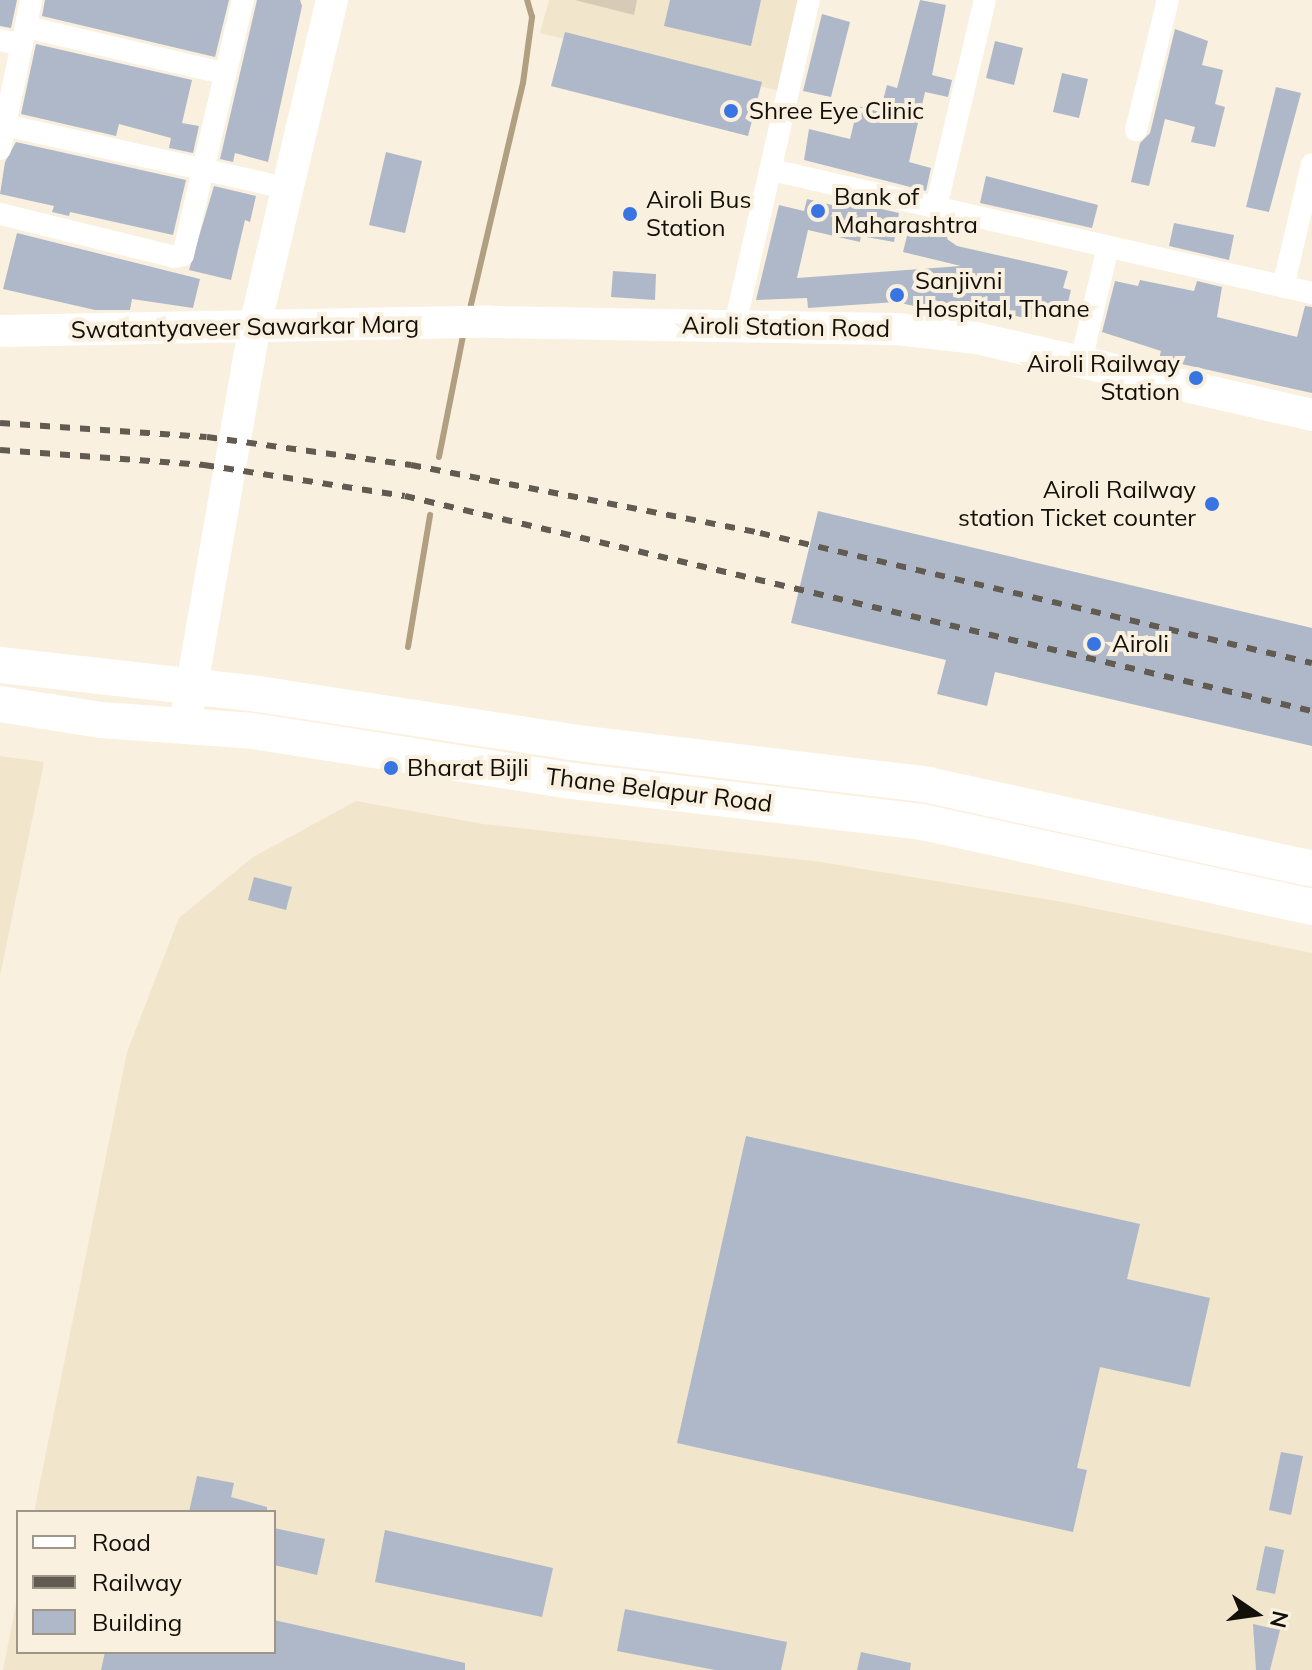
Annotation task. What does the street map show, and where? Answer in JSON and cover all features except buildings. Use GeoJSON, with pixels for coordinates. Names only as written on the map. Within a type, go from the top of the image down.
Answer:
{"type":"FeatureCollection","features":[{"type":"Feature","properties":{"kind":"main road","name":"Thane Belapur Road"},"geometry":{"type":"LineString","coordinates":[[0,665],[192,687],[570,742],[928,785],[1312,869]]}},
{"type":"Feature","properties":{"kind":"main road","name":"Thane Belapur Road"},"geometry":{"type":"LineString","coordinates":[[0,704],[101,720],[185,725],[565,780],[922,822],[1312,907]]}},
{"type":"Feature","properties":{"kind":"street"},"geometry":{"type":"LineString","coordinates":[[0,149],[16,37],[31,0]]}},
{"type":"Feature","properties":{"kind":"street"},"geometry":{"type":"LineString","coordinates":[[0,214],[175,257],[188,248],[243,0]]}},
{"type":"Feature","properties":{"kind":"street"},"geometry":{"type":"LineString","coordinates":[[185,725],[254,330],[332,0]]}},
{"type":"Feature","properties":{"kind":"street"},"geometry":{"type":"LineString","coordinates":[[735,325],[809,0]]}},
{"type":"Feature","properties":{"kind":"street"},"geometry":{"type":"LineString","coordinates":[[936,207],[985,0]]}},
{"type":"Feature","properties":{"kind":"street"},"geometry":{"type":"LineString","coordinates":[[1136,130],[1168,0]]}},
{"type":"Feature","properties":{"kind":"street"},"geometry":{"type":"LineString","coordinates":[[16,37],[226,74]]}},
{"type":"Feature","properties":{"kind":"street"},"geometry":{"type":"LineString","coordinates":[[3,125],[205,167],[286,188]]}},
{"type":"Feature","properties":{"kind":"street"},"geometry":{"type":"LineString","coordinates":[[1283,287],[1312,164]]}},
{"type":"Feature","properties":{"kind":"street"},"geometry":{"type":"LineString","coordinates":[[772,170],[1312,293]]}},
{"type":"Feature","properties":{"kind":"street"},"geometry":{"type":"LineString","coordinates":[[1081,361],[1108,247]]}},
{"type":"Feature","properties":{"kind":"street","name":"Airoli Station Road"},"geometry":{"type":"LineString","coordinates":[[490,322],[909,330],[976,338],[1312,415]]}},
{"type":"Feature","properties":{"kind":"street","name":"Swatantyaveer Sawarkar Marg"},"geometry":{"type":"LineString","coordinates":[[0,331],[254,330],[490,322]]}},
{"type":"Feature","properties":{"kind":"shaded area"},"geometry":{"type":"Polygon","coordinates":[[[549,0],[806,0],[788,93],[540,33],[549,0]]]}},
{"type":"Feature","properties":{"kind":"shaded area"},"geometry":{"type":"Polygon","coordinates":[[[575,0],[637,0],[634,15],[575,0]]]}},
{"type":"Feature","properties":{"kind":"shaded area"},"geometry":{"type":"Polygon","coordinates":[[[0,756],[44,762],[0,976],[0,756]]]}},
{"type":"Feature","properties":{"kind":"shaded area","name":"Bharat Bijli"},"geometry":{"type":"Polygon","coordinates":[[[356,801],[483,824],[821,862],[1063,902],[1312,953],[1312,1670],[3,1670],[16,1604],[16,1654],[276,1654],[276,1510],[34,1510],[127,1052],[179,918],[253,857],[356,801]]]}},
{"type":"Feature","properties":{"kind":"waterway"},"geometry":{"type":"LineString","coordinates":[[469,313],[523,83],[532,17],[527,0]]}},
{"type":"Feature","properties":{"kind":"waterway"},"geometry":{"type":"LineString","coordinates":[[439,457],[464,331]]}},
{"type":"Feature","properties":{"kind":"waterway"},"geometry":{"type":"LineString","coordinates":[[408,647],[430,515]]}},
{"type":"Feature","properties":{"kind":"railway"},"geometry":{"type":"LineString","coordinates":[[0,423],[207,437],[411,465],[760,533],[1312,663]]}},
{"type":"Feature","properties":{"kind":"railway"},"geometry":{"type":"LineString","coordinates":[[0,450],[204,465],[405,496],[1312,711]]}},
{"type":"Feature","properties":{"kind":"place","name":"Shree Eye Clinic"},"geometry":{"type":"Point","coordinates":[731,111]}},
{"type":"Feature","properties":{"kind":"place","name":"Bank of Maharashtra"},"geometry":{"type":"Point","coordinates":[818,211]}},
{"type":"Feature","properties":{"kind":"place","name":"Airoli Bus Station"},"geometry":{"type":"Point","coordinates":[630,214]}},
{"type":"Feature","properties":{"kind":"place","name":"Sanjivni Hospital, Thane"},"geometry":{"type":"Point","coordinates":[897,295]}},
{"type":"Feature","properties":{"kind":"place","name":"Airoli Railway Station"},"geometry":{"type":"Point","coordinates":[1196,378]}},
{"type":"Feature","properties":{"kind":"place","name":"Airoli Railway station Ticket counter"},"geometry":{"type":"Point","coordinates":[1212,504]}},
{"type":"Feature","properties":{"kind":"place","name":"Airoli"},"geometry":{"type":"Point","coordinates":[1094,644]}},
{"type":"Feature","properties":{"kind":"place","name":"Bharat Bijli"},"geometry":{"type":"Point","coordinates":[391,768]}}]}
